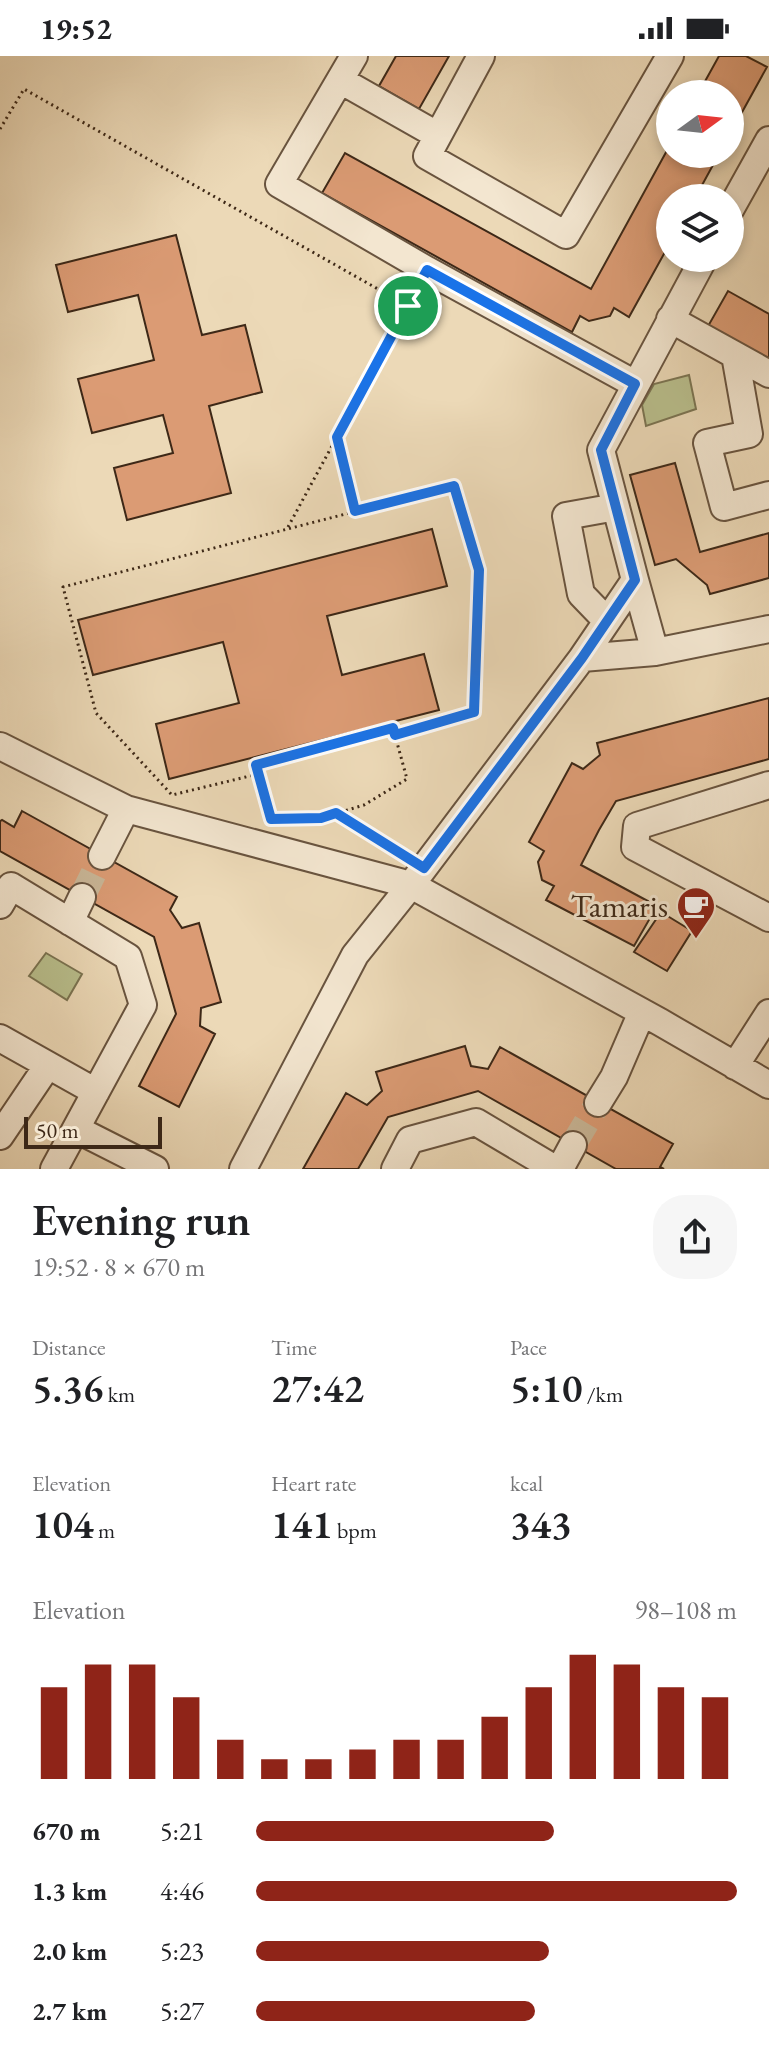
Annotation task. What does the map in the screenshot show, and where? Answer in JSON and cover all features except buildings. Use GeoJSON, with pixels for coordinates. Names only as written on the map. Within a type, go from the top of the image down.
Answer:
{"type":"FeatureCollection","features":[{"type":"Feature","properties":{"kind":"street"},"geometry":{"type":"LineString","coordinates":[[354,56],[279,184],[427,270],[635,384]]}},
{"type":"Feature","properties":{"kind":"street"},"geometry":{"type":"LineString","coordinates":[[481,56],[427,156],[566,235],[670,56]]}},
{"type":"Feature","properties":{"kind":"street"},"geometry":{"type":"LineString","coordinates":[[340,80],[437,135]]}},
{"type":"Feature","properties":{"kind":"street"},"geometry":{"type":"LineString","coordinates":[[744,185],[769,140]]}},
{"type":"Feature","properties":{"kind":"street"},"geometry":{"type":"LineString","coordinates":[[655,652],[601,450],[696,272]]}},
{"type":"Feature","properties":{"kind":"street"},"geometry":{"type":"LineString","coordinates":[[670,319],[769,374]]}},
{"type":"Feature","properties":{"kind":"street"},"geometry":{"type":"LineString","coordinates":[[735,355],[749,434],[707,443],[724,507],[769,495]]}},
{"type":"Feature","properties":{"kind":"street"},"geometry":{"type":"LineString","coordinates":[[607,621],[581,594],[566,516],[616,507]]}},
{"type":"Feature","properties":{"kind":"street"},"geometry":{"type":"LineString","coordinates":[[243,1169],[355,955],[582,658],[635,580]]}},
{"type":"Feature","properties":{"kind":"street"},"geometry":{"type":"LineString","coordinates":[[582,658],[655,652],[769,629]]}},
{"type":"Feature","properties":{"kind":"street"},"geometry":{"type":"LineString","coordinates":[[0,746],[126,809],[417,877],[769,1085]]}},
{"type":"Feature","properties":{"kind":"street"},"geometry":{"type":"LineString","coordinates":[[769,785],[637,826],[635,847],[769,918]]}},
{"type":"Feature","properties":{"kind":"street"},"geometry":{"type":"LineString","coordinates":[[102,856],[126,809]]}},
{"type":"Feature","properties":{"kind":"street"},"geometry":{"type":"LineString","coordinates":[[0,905],[11,886],[128,957],[143,1005],[54,1169]]}},
{"type":"Feature","properties":{"kind":"street"},"geometry":{"type":"LineString","coordinates":[[70,922],[82,897]]}},
{"type":"Feature","properties":{"kind":"street"},"geometry":{"type":"LineString","coordinates":[[598,1103],[614,1077],[642,1012]]}},
{"type":"Feature","properties":{"kind":"street"},"geometry":{"type":"LineString","coordinates":[[735,1066],[769,1013]]}},
{"type":"Feature","properties":{"kind":"street"},"geometry":{"type":"LineString","coordinates":[[0,1038],[96,1092]]}},
{"type":"Feature","properties":{"kind":"street"},"geometry":{"type":"LineString","coordinates":[[0,1136],[48,1065]]}},
{"type":"Feature","properties":{"kind":"street"},"geometry":{"type":"LineString","coordinates":[[395,1169],[410,1140],[476,1122],[557,1169],[573,1145]]}},
{"type":"Feature","properties":{"kind":"street"},"geometry":{"type":"LineString","coordinates":[[76,1129],[155,1169]]}},
{"type":"Feature","properties":{"kind":"path"},"geometry":{"type":"LineString","coordinates":[[0,129],[24,89],[408,306]]}},
{"type":"Feature","properties":{"kind":"path"},"geometry":{"type":"LineString","coordinates":[[287,529],[427,270]]}},
{"type":"Feature","properties":{"kind":"path"},"geometry":{"type":"LineString","coordinates":[[337,437],[355,511]]}},
{"type":"Feature","properties":{"kind":"path"},"geometry":{"type":"LineString","coordinates":[[258,774],[172,795],[96,713],[63,587],[454,486],[479,570],[474,712],[395,735]]}},
{"type":"Feature","properties":{"kind":"path"},"geometry":{"type":"LineString","coordinates":[[393,728],[407,779],[364,805],[321,818],[271,819],[258,774],[256,765],[393,728]]}},
{"type":"Feature","properties":{"kind":"path"},"geometry":{"type":"LineString","coordinates":[[336,813],[417,877]]}},
{"type":"Feature","properties":{"kind":"green space"},"geometry":{"type":"Polygon","coordinates":[[[689,375],[696,409],[646,426],[642,405],[654,384],[689,375]]]}},
{"type":"Feature","properties":{"kind":"green space"},"geometry":{"type":"Polygon","coordinates":[[[46,953],[82,974],[67,1000],[29,976],[46,953]]]}},
{"type":"Feature","properties":{"kind":"tunnel"},"geometry":{"type":"LineString","coordinates":[[82,897],[102,856]]}},
{"type":"Feature","properties":{"kind":"tunnel"},"geometry":{"type":"LineString","coordinates":[[573,1145],[598,1103]]}},
{"type":"Feature","properties":{"kind":"place","name":"Tamaris"},"geometry":{"type":"Point","coordinates":[696,940]}},
{"type":"Feature","properties":{"kind":"route"},"geometry":{"type":"LineString","coordinates":[[427,270],[635,384],[601,450],[635,580],[582,658],[424,868],[336,813],[321,818],[271,819],[256,765],[393,728],[395,735],[474,712],[479,570],[454,486],[355,511],[337,437],[408,306],[427,270]]}}]}
